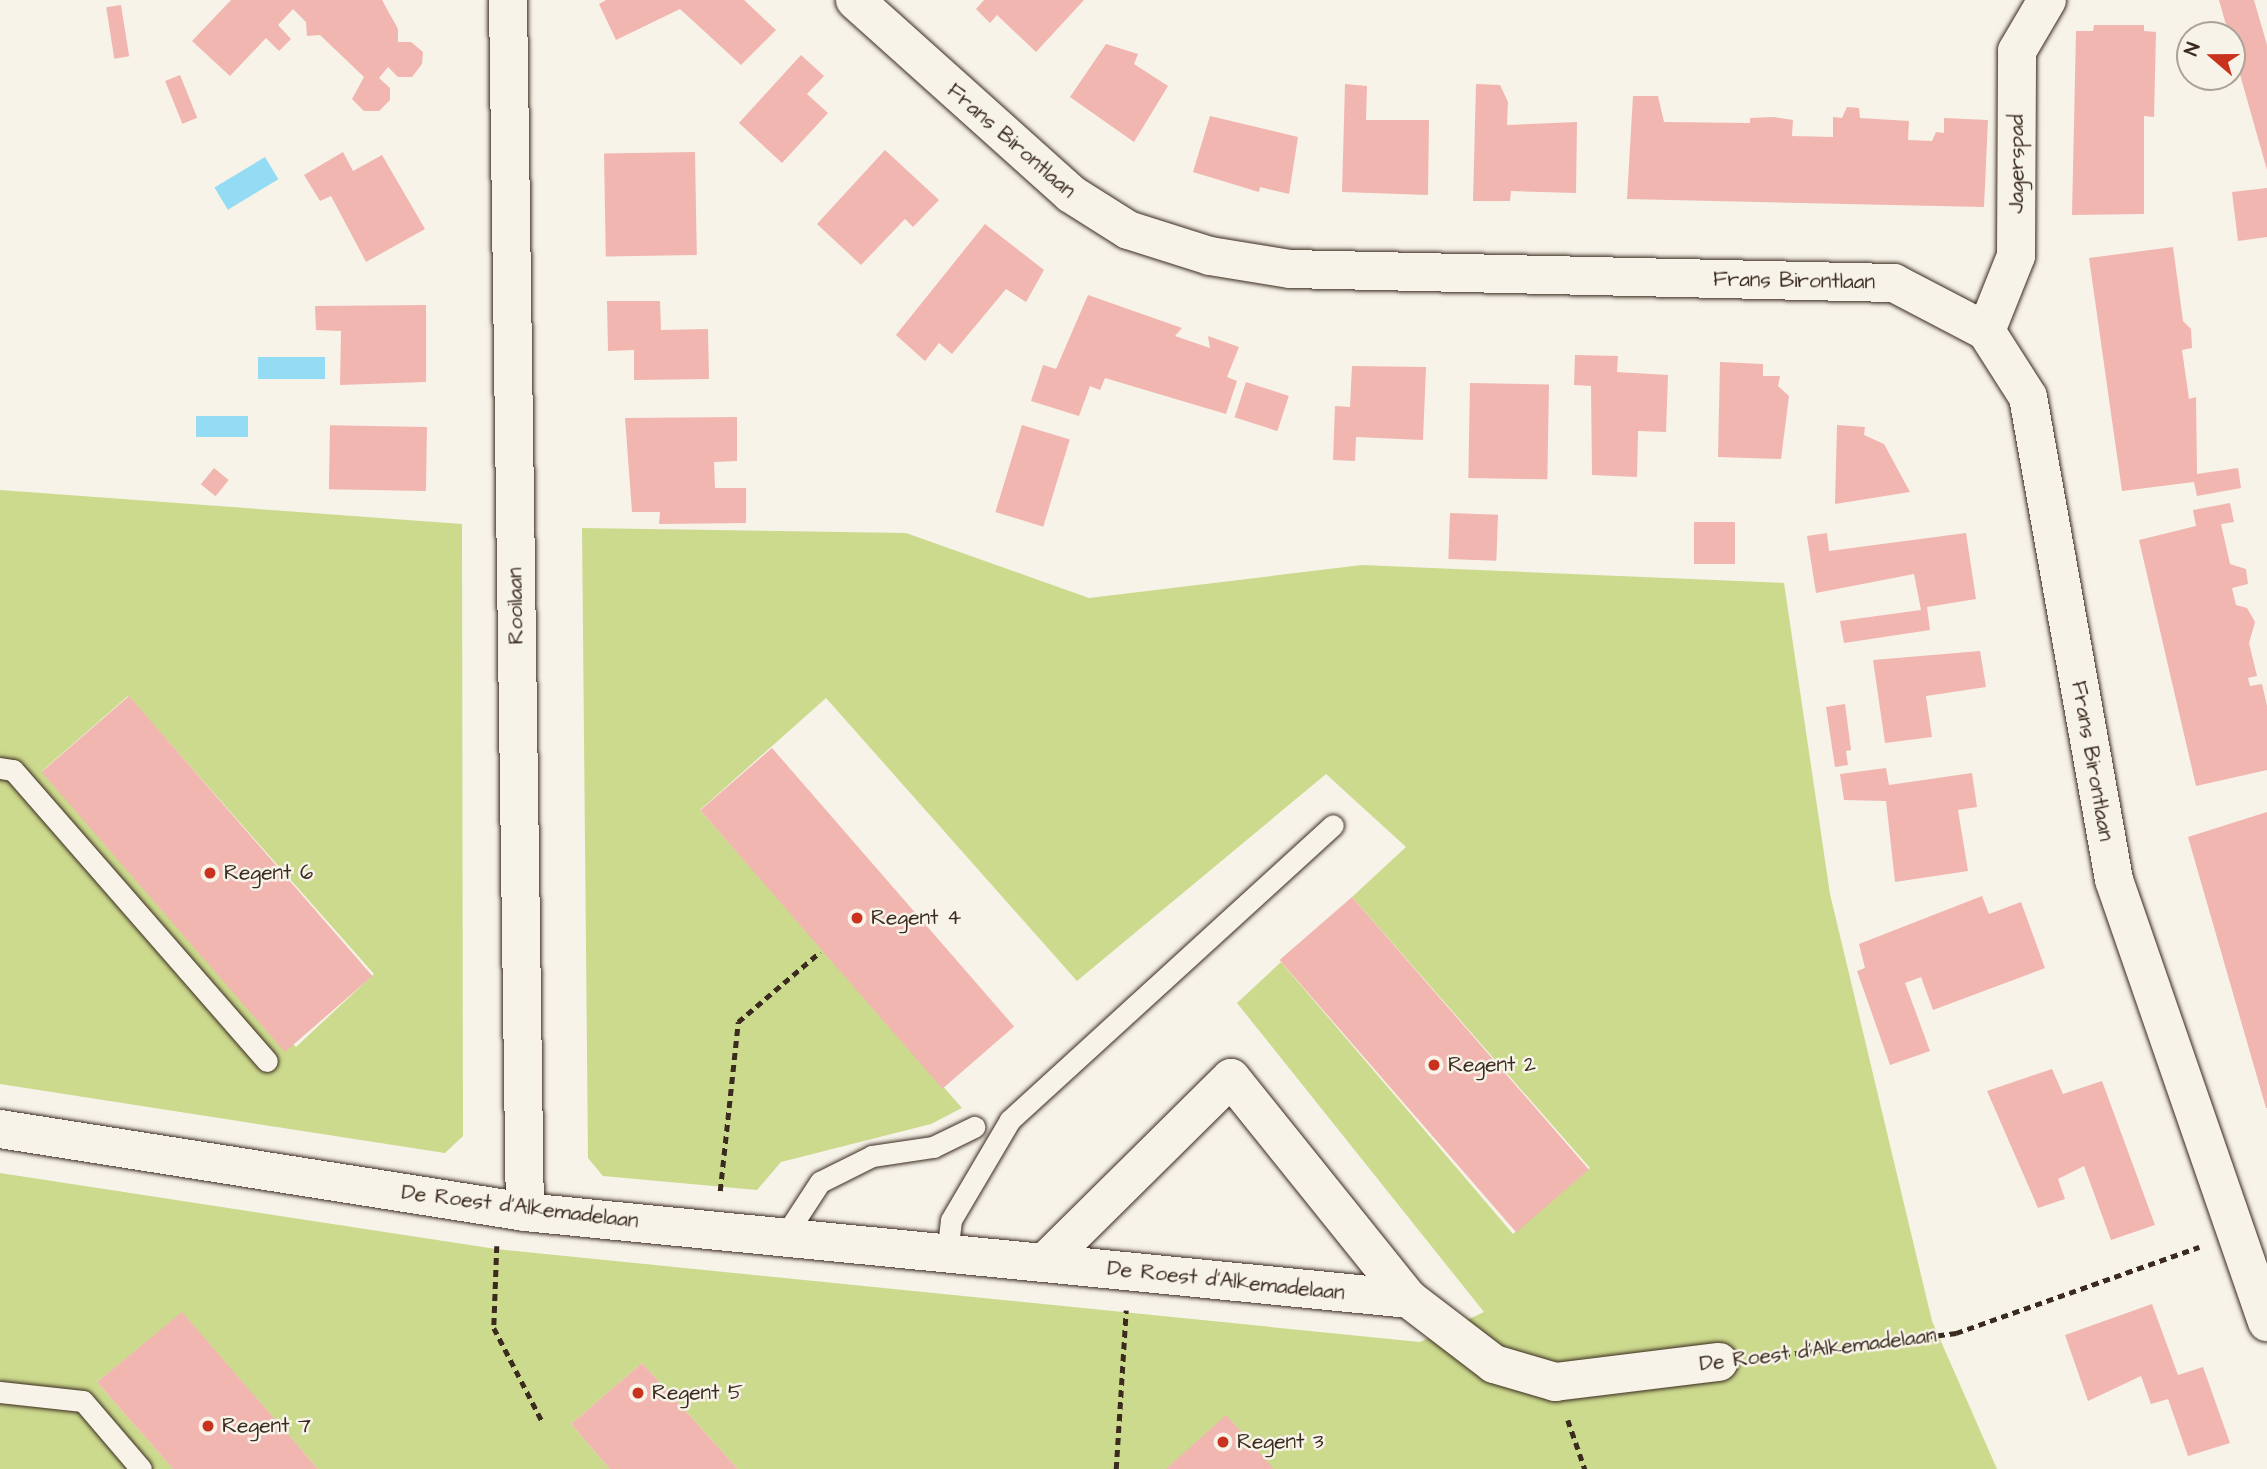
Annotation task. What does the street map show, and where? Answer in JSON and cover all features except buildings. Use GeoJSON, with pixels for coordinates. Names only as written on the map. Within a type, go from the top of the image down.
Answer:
{"type":"FeatureCollection","features":[{"type":"Feature","properties":{"kind":"street","name":"Rooilaan"},"geometry":{"type":"LineString","coordinates":[[508,0],[511,1209]]}},
{"type":"Feature","properties":{"kind":"street","name":"Frans Birontlaan"},"geometry":{"type":"LineString","coordinates":[[855,0],[1071,194],[1128,230],[1210,256],[1290,269],[1894,284],[1986,331],[2028,397],[2113,880],[2267,1322]]}},
{"type":"Feature","properties":{"kind":"street","name":"Jagerspad"},"geometry":{"type":"LineString","coordinates":[[1986,331],[2016,256],[2017,51],[2047,0]]}},
{"type":"Feature","properties":{"kind":"street","name":"De Roest d'Alkemadelaan"},"geometry":{"type":"LineString","coordinates":[[1044,1263],[1230,1078],[1409,1299],[1494,1364],[1555,1382],[1719,1362]]}},
{"type":"Feature","properties":{"kind":"street","name":"De Roest d'Alkemadelaan"},"geometry":{"type":"LineString","coordinates":[[0,1129],[511,1209],[1409,1299]]}},
{"type":"Feature","properties":{"kind":"lane"},"geometry":{"type":"LineString","coordinates":[[0,768],[13,771],[267,1061]]}},
{"type":"Feature","properties":{"kind":"lane"},"geometry":{"type":"LineString","coordinates":[[947,1253],[951,1220],[1010,1120],[1333,825]]}},
{"type":"Feature","properties":{"kind":"lane"},"geometry":{"type":"LineString","coordinates":[[784,1237],[820,1182],[872,1156],[933,1147],[974,1127]]}},
{"type":"Feature","properties":{"kind":"lane"},"geometry":{"type":"LineString","coordinates":[[0,1392],[83,1401],[141,1469]]}},
{"type":"Feature","properties":{"kind":"path"},"geometry":{"type":"LineString","coordinates":[[716,1231],[738,1022],[820,952]]}},
{"type":"Feature","properties":{"kind":"path"},"geometry":{"type":"LineString","coordinates":[[511,1209],[494,1328],[542,1421]]}},
{"type":"Feature","properties":{"kind":"path","name":"De Roest d'Alkemadelaan"},"geometry":{"type":"LineString","coordinates":[[1719,1362],[1956,1333],[2236,1234]]}},
{"type":"Feature","properties":{"kind":"path"},"geometry":{"type":"LineString","coordinates":[[1116,1469],[1128,1271]]}},
{"type":"Feature","properties":{"kind":"path"},"geometry":{"type":"LineString","coordinates":[[1555,1382],[1585,1469]]}},
{"type":"Feature","properties":{"kind":"green space"},"geometry":{"type":"Polygon","coordinates":[[[0,490],[462,524],[463,1136],[445,1153],[0,1084],[0,490]],[[128,696],[42,771],[296,1047],[374,974],[128,696]]]}},
{"type":"Feature","properties":{"kind":"green space"},"geometry":{"type":"Polygon","coordinates":[[[582,528],[906,533],[1089,598],[1362,565],[1784,583],[1830,894],[1932,1321],[1997,1469],[738,1469],[642,1363],[571,1424],[610,1469],[318,1469],[182,1313],[97,1382],[173,1469],[0,1469],[0,1173],[496,1249],[1420,1342],[1484,1312],[1237,1003],[1281,962],[1513,1234],[1590,1168],[1352,897],[1406,847],[1326,774],[1077,981],[826,698],[700,810],[962,1108],[931,1124],[781,1162],[757,1190],[603,1176],[588,1158],[582,528]]]}},
{"type":"Feature","properties":{"kind":"water"},"geometry":{"type":"Polygon","coordinates":[[[265,157],[278,179],[228,210],[214,187],[265,157]]]}},
{"type":"Feature","properties":{"kind":"water"},"geometry":{"type":"Polygon","coordinates":[[[258,357],[325,357],[325,379],[258,379],[258,357]]]}},
{"type":"Feature","properties":{"kind":"water"},"geometry":{"type":"Polygon","coordinates":[[[196,416],[248,416],[248,437],[196,437],[196,416]]]}},
{"type":"Feature","properties":{"kind":"place","name":"Regent 6"},"geometry":{"type":"Point","coordinates":[210,873]}},
{"type":"Feature","properties":{"kind":"place","name":"Regent 4"},"geometry":{"type":"Point","coordinates":[857,918]}},
{"type":"Feature","properties":{"kind":"place","name":"Regent 2"},"geometry":{"type":"Point","coordinates":[1434,1065]}},
{"type":"Feature","properties":{"kind":"place","name":"Regent 5"},"geometry":{"type":"Point","coordinates":[638,1393]}},
{"type":"Feature","properties":{"kind":"place","name":"Regent 7"},"geometry":{"type":"Point","coordinates":[208,1426]}},
{"type":"Feature","properties":{"kind":"place","name":"Regent 3"},"geometry":{"type":"Point","coordinates":[1223,1442]}}]}
